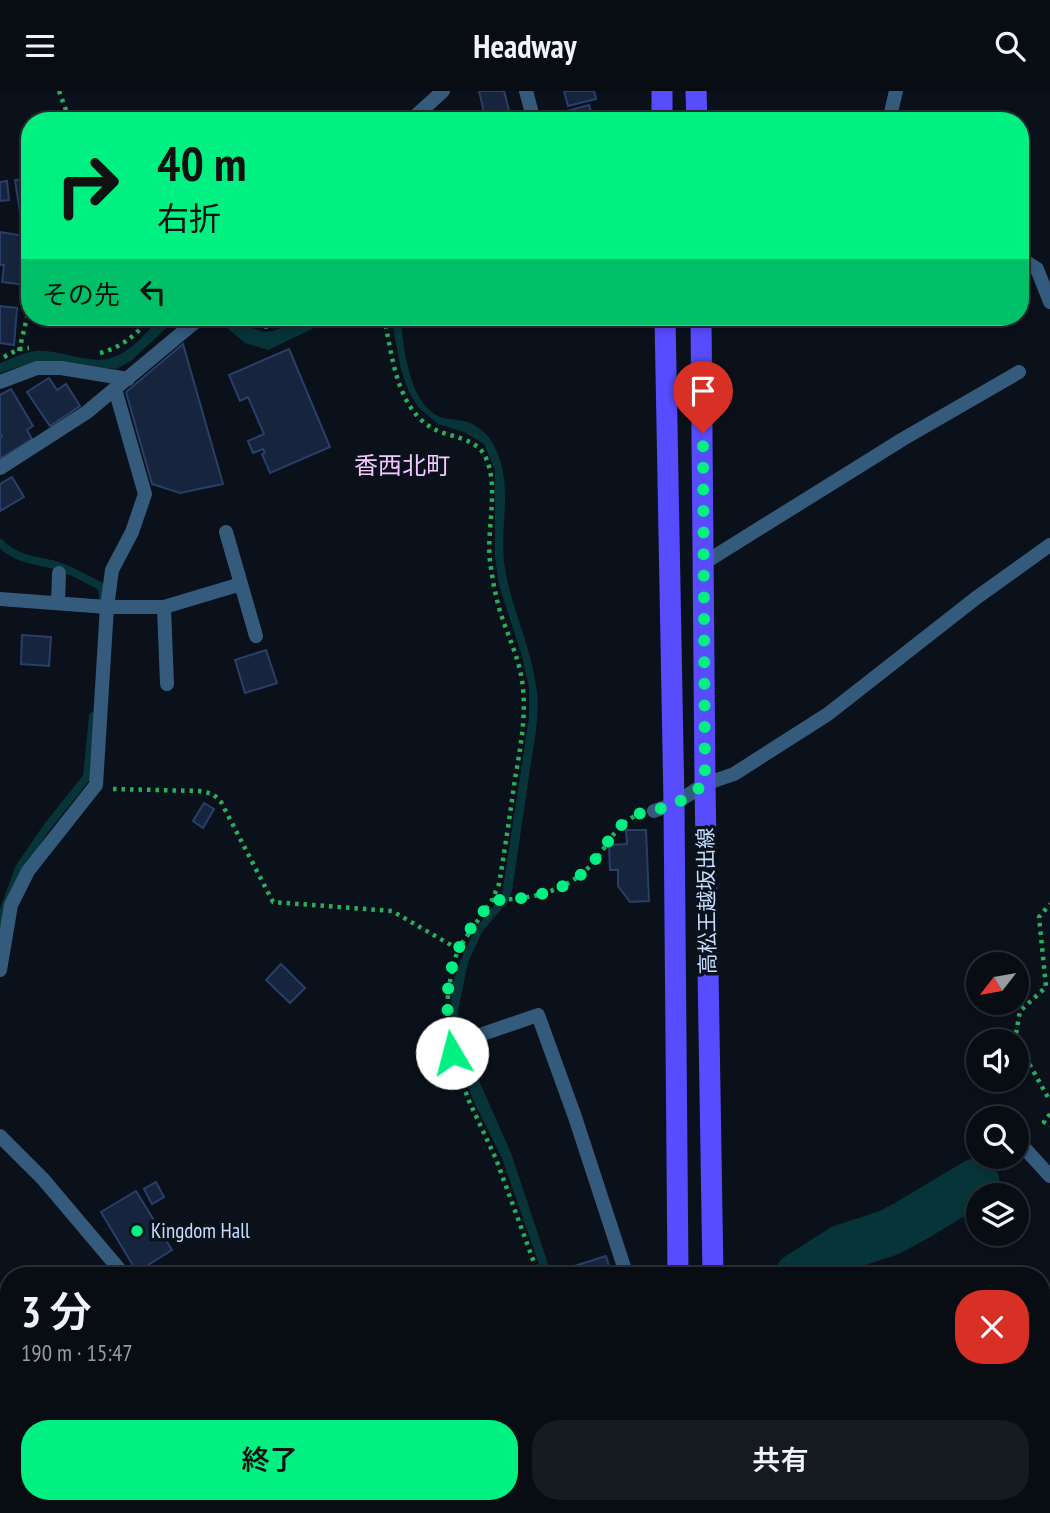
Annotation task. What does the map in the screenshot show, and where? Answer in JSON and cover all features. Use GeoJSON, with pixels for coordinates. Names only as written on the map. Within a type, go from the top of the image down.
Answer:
{"type":"FeatureCollection","features":[{"type":"Feature","properties":{"kind":"main road"},"geometry":{"type":"LineString","coordinates":[[662,91],[662,112]]}},
{"type":"Feature","properties":{"kind":"main road"},"geometry":{"type":"LineString","coordinates":[[696,91],[697,112]]}},
{"type":"Feature","properties":{"kind":"main road","name":"高松王越坂出線"},"geometry":{"type":"LineString","coordinates":[[665,326],[664,808],[678,1267]]}},
{"type":"Feature","properties":{"kind":"main road","name":"高松王越坂出線"},"geometry":{"type":"LineString","coordinates":[[701,326],[713,1267]]}},
{"type":"Feature","properties":{"kind":"street"},"geometry":{"type":"LineString","coordinates":[[526,91],[532,112]]}},
{"type":"Feature","properties":{"kind":"street"},"geometry":{"type":"LineString","coordinates":[[891,112],[896,91]]}},
{"type":"Feature","properties":{"kind":"street"},"geometry":{"type":"LineString","coordinates":[[419,112],[437,93]]}},
{"type":"Feature","properties":{"kind":"street"},"geometry":{"type":"LineString","coordinates":[[1029,264],[1037,269],[1050,302]]}},
{"type":"Feature","properties":{"kind":"street"},"geometry":{"type":"LineString","coordinates":[[0,468],[87,412],[190,326]]}},
{"type":"Feature","properties":{"kind":"street"},"geometry":{"type":"LineString","coordinates":[[0,382],[37,367],[61,368],[128,379]]}},
{"type":"Feature","properties":{"kind":"street"},"geometry":{"type":"LineString","coordinates":[[704,563],[903,439],[1019,372]]}},
{"type":"Feature","properties":{"kind":"street"},"geometry":{"type":"LineString","coordinates":[[0,970],[11,905],[28,871],[96,785],[107,607],[112,570],[132,532],[145,494],[115,389]]}},
{"type":"Feature","properties":{"kind":"street"},"geometry":{"type":"LineString","coordinates":[[226,532],[256,636]]}},
{"type":"Feature","properties":{"kind":"street"},"geometry":{"type":"LineString","coordinates":[[664,808],[705,784],[734,774],[828,714],[976,598],[1050,545]]}},
{"type":"Feature","properties":{"kind":"street"},"geometry":{"type":"LineString","coordinates":[[58,603],[59,573]]}},
{"type":"Feature","properties":{"kind":"street"},"geometry":{"type":"LineString","coordinates":[[0,599],[107,607],[164,607],[241,584]]}},
{"type":"Feature","properties":{"kind":"street"},"geometry":{"type":"LineString","coordinates":[[164,607],[167,684]]}},
{"type":"Feature","properties":{"kind":"street"},"geometry":{"type":"LineString","coordinates":[[468,1039],[538,1015],[575,1117],[623,1267]]}},
{"type":"Feature","properties":{"kind":"street"},"geometry":{"type":"LineString","coordinates":[[0,1136],[43,1179],[117,1267]]}},
{"type":"Feature","properties":{"kind":"street"},"geometry":{"type":"LineString","coordinates":[[1029,1154],[1050,1176]]}},
{"type":"Feature","properties":{"kind":"path"},"geometry":{"type":"LineString","coordinates":[[59,91],[67,112]]}},
{"type":"Feature","properties":{"kind":"path"},"geometry":{"type":"LineString","coordinates":[[19,351],[25,326]]}},
{"type":"Feature","properties":{"kind":"path"},"geometry":{"type":"LineString","coordinates":[[96,354],[121,346],[142,326]]}},
{"type":"Feature","properties":{"kind":"path"},"geometry":{"type":"LineString","coordinates":[[386,326],[396,371],[413,410],[434,429],[467,440],[477,447],[484,455],[489,471],[489,558],[499,608],[516,657],[523,689],[521,739],[499,884],[492,900],[458,949],[447,992],[446,1011],[452,1053],[469,1101],[496,1159],[536,1267]]}},
{"type":"Feature","properties":{"kind":"path"},"geometry":{"type":"LineString","coordinates":[[0,358],[41,347]]}},
{"type":"Feature","properties":{"kind":"path"},"geometry":{"type":"LineString","coordinates":[[96,785],[108,789],[199,791],[213,794],[221,802],[273,902],[392,911],[458,949]]}},
{"type":"Feature","properties":{"kind":"path"},"geometry":{"type":"LineString","coordinates":[[492,900],[514,900],[552,891],[570,882],[589,867],[613,832],[621,825],[637,814],[664,808]]}},
{"type":"Feature","properties":{"kind":"path"},"geometry":{"type":"LineString","coordinates":[[1017,1029],[1020,1011],[1046,987],[1039,917],[1050,904]]}},
{"type":"Feature","properties":{"kind":"path"},"geometry":{"type":"LineString","coordinates":[[1029,1063],[1050,1101]]}},
{"type":"Feature","properties":{"kind":"path"},"geometry":{"type":"LineString","coordinates":[[1050,1114],[1044,1122],[1050,1126]]}},
{"type":"Feature","properties":{"kind":"shaded area"},"geometry":{"type":"Polygon","coordinates":[[[152,326],[168,326],[131,361],[116,369],[47,361],[0,373],[0,363],[31,352],[55,352],[93,360],[111,358],[132,346],[152,326]]]}},
{"type":"Feature","properties":{"kind":"shaded area"},"geometry":{"type":"Polygon","coordinates":[[[225,326],[248,326],[263,332],[286,326],[318,326],[268,350],[245,343],[225,326]]]}},
{"type":"Feature","properties":{"kind":"shaded area"},"geometry":{"type":"Polygon","coordinates":[[[393,326],[401,326],[409,373],[421,400],[429,410],[440,417],[467,422],[485,433],[496,450],[504,477],[504,561],[510,592],[533,669],[537,716],[512,891],[509,900],[482,932],[468,962],[458,1011],[465,1049],[511,1153],[549,1267],[540,1267],[502,1158],[473,1100],[456,1053],[451,1011],[452,985],[461,960],[476,928],[502,895],[529,718],[529,687],[499,585],[495,557],[495,470],[484,444],[464,432],[438,424],[418,407],[401,370],[393,326]]]}},
{"type":"Feature","properties":{"kind":"building"},"geometry":{"type":"Polygon","coordinates":[[[479,91],[504,91],[509,112],[484,112],[479,91]]]}},
{"type":"Feature","properties":{"kind":"building"},"geometry":{"type":"Polygon","coordinates":[[[564,91],[594,91],[596,99],[568,106],[564,91]]]}},
{"type":"Feature","properties":{"kind":"building"},"geometry":{"type":"Polygon","coordinates":[[[589,105],[591,112],[567,112],[589,105]]]}},
{"type":"Feature","properties":{"kind":"building"},"geometry":{"type":"Polygon","coordinates":[[[15,180],[21,180],[21,220],[15,180]]]}},
{"type":"Feature","properties":{"kind":"building"},"geometry":{"type":"Polygon","coordinates":[[[7,181],[9,200],[0,201],[0,182],[7,181]]]}},
{"type":"Feature","properties":{"kind":"building"},"geometry":{"type":"Polygon","coordinates":[[[0,232],[21,235],[21,285],[2,282],[4,265],[0,265],[0,232]]]}},
{"type":"Feature","properties":{"kind":"building"},"geometry":{"type":"Polygon","coordinates":[[[0,306],[17,308],[14,345],[0,343],[0,306]]]}},
{"type":"Feature","properties":{"kind":"building"},"geometry":{"type":"Polygon","coordinates":[[[183,344],[223,484],[180,493],[152,484],[126,392],[183,344]]]}},
{"type":"Feature","properties":{"kind":"building"},"geometry":{"type":"Polygon","coordinates":[[[289,349],[330,447],[270,473],[262,454],[265,453],[263,449],[253,453],[248,441],[264,434],[248,397],[240,401],[229,375],[289,349]]]}},
{"type":"Feature","properties":{"kind":"building"},"geometry":{"type":"Polygon","coordinates":[[[49,378],[57,390],[66,384],[80,406],[50,426],[27,392],[49,378]]]}},
{"type":"Feature","properties":{"kind":"building"},"geometry":{"type":"Polygon","coordinates":[[[11,389],[33,426],[27,430],[32,439],[0,459],[0,395],[11,389]]]}},
{"type":"Feature","properties":{"kind":"building"},"geometry":{"type":"Polygon","coordinates":[[[12,477],[24,497],[0,511],[0,484],[12,477]]]}},
{"type":"Feature","properties":{"kind":"building"},"geometry":{"type":"Polygon","coordinates":[[[22,635],[51,637],[49,666],[21,664],[22,635]]]}},
{"type":"Feature","properties":{"kind":"building"},"geometry":{"type":"Polygon","coordinates":[[[266,650],[277,683],[245,693],[235,660],[266,650]]]}},
{"type":"Feature","properties":{"kind":"building"},"geometry":{"type":"Polygon","coordinates":[[[204,803],[214,809],[203,828],[193,821],[204,803]]]}},
{"type":"Feature","properties":{"kind":"building"},"geometry":{"type":"Polygon","coordinates":[[[626,830],[646,830],[649,901],[630,902],[618,886],[618,870],[610,870],[609,845],[627,844],[626,830]]]}},
{"type":"Feature","properties":{"kind":"building"},"geometry":{"type":"Polygon","coordinates":[[[281,964],[305,988],[290,1003],[266,980],[281,964]]]}},
{"type":"Feature","properties":{"kind":"building"},"geometry":{"type":"Polygon","coordinates":[[[156,1182],[164,1197],[152,1204],[144,1189],[156,1182]]]}},
{"type":"Feature","properties":{"kind":"building","name":"Kingdom Hall"},"geometry":{"type":"Polygon","coordinates":[[[136,1191],[172,1250],[145,1267],[134,1267],[101,1212],[136,1191]]]}},
{"type":"Feature","properties":{"kind":"building"},"geometry":{"type":"Polygon","coordinates":[[[606,1256],[609,1267],[571,1267],[606,1256]]]}},
{"type":"Feature","properties":{"kind":"waterway"},"geometry":{"type":"LineString","coordinates":[[0,543],[21,557],[61,567],[102,587],[103,598]]}},
{"type":"Feature","properties":{"kind":"waterway"},"geometry":{"type":"LineString","coordinates":[[0,921],[19,868],[47,827],[87,777],[93,716]]}},
{"type":"Feature","properties":{"kind":"waterway"},"geometry":{"type":"LineString","coordinates":[[812,1267],[842,1248],[888,1233],[976,1182]]}},
{"type":"Feature","properties":{"kind":"place","name":"Kingdom Hall"},"geometry":{"type":"Point","coordinates":[137,1231]}},
{"type":"Feature","properties":{"kind":"district","name":"香西北町"},"geometry":{"type":"Point","coordinates":[402,466]}},
{"type":"Feature","properties":{"kind":"route"},"geometry":{"type":"LineString","coordinates":[[452,1053],[446,1011],[448,982],[458,949],[492,900],[534,896],[570,882],[589,867],[613,832],[630,818],[674,804],[705,784],[703,433]]}}]}
